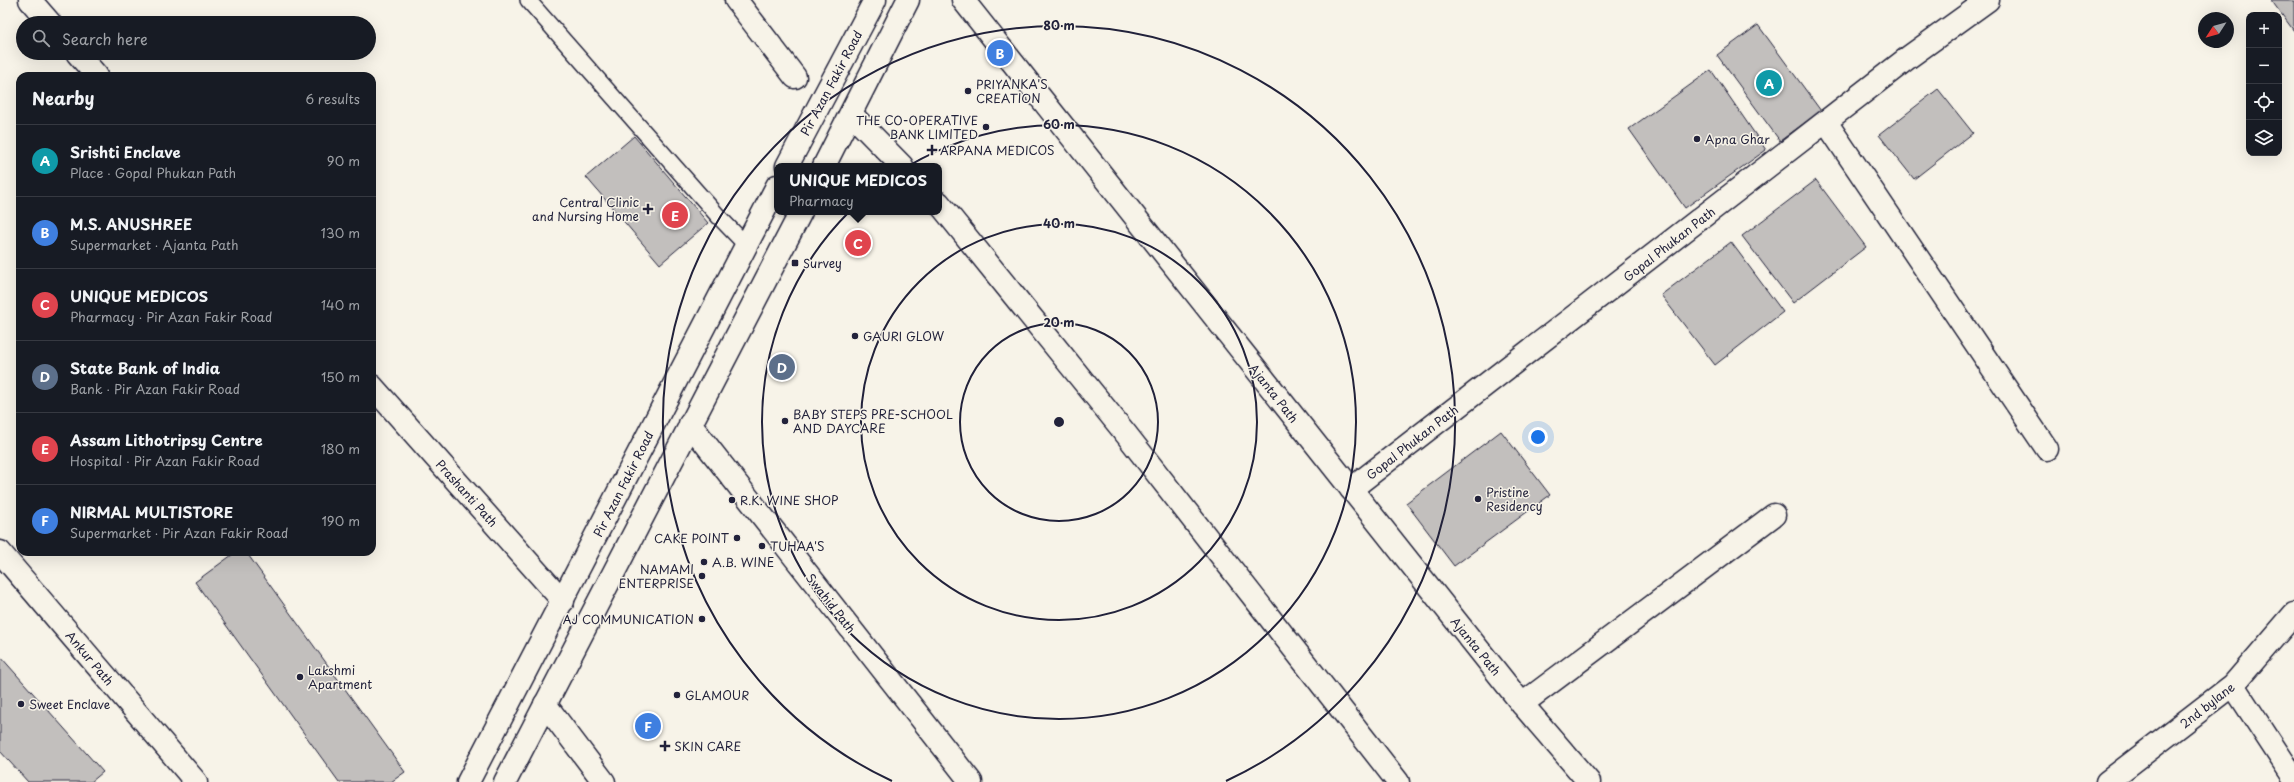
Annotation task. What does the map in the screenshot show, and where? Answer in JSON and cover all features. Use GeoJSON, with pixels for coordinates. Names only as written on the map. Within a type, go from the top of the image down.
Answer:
{"type":"FeatureCollection","features":[{"type":"Feature","properties":{"kind":"street"},"geometry":{"type":"LineString","coordinates":[[30,0],[44,16]]}},
{"type":"Feature","properties":{"kind":"street"},"geometry":{"type":"LineString","coordinates":[[736,0],[795,77]]}},
{"type":"Feature","properties":{"kind":"street","name":"Pir Azan Fakir Road"},"geometry":{"type":"LineString","coordinates":[[790,163],[875,0]]}},
{"type":"Feature","properties":{"kind":"street"},"geometry":{"type":"LineString","coordinates":[[826,163],[908,0]]}},
{"type":"Feature","properties":{"kind":"street","name":"Ajanta Path"},"geometry":{"type":"LineString","coordinates":[[963,0],[1522,704],[1589,782]]}},
{"type":"Feature","properties":{"kind":"street","name":"Gopal Phukan Path"},"geometry":{"type":"LineString","coordinates":[[1350,489],[1826,122],[1988,0]]}},
{"type":"Feature","properties":{"kind":"street"},"geometry":{"type":"LineString","coordinates":[[83,60],[94,72]]}},
{"type":"Feature","properties":{"kind":"street"},"geometry":{"type":"LineString","coordinates":[[851,114],[899,163]]}},
{"type":"Feature","properties":{"kind":"street"},"geometry":{"type":"LineString","coordinates":[[1826,122],[2047,449]]}},
{"type":"Feature","properties":{"kind":"street","name":"Pir Azan Fakir Road"},"geometry":{"type":"LineString","coordinates":[[468,782],[774,192]]}},
{"type":"Feature","properties":{"kind":"street"},"geometry":{"type":"LineString","coordinates":[[942,207],[1126,434],[1398,782]]}},
{"type":"Feature","properties":{"kind":"street"},"geometry":{"type":"LineString","coordinates":[[504,782],[799,215]]}},
{"type":"Feature","properties":{"kind":"street","name":"Prashanti Path"},"geometry":{"type":"LineString","coordinates":[[376,391],[562,601]]}},
{"type":"Feature","properties":{"kind":"street","name":"Swahid Path"},"geometry":{"type":"LineString","coordinates":[[690,424],[971,782]]}},
{"type":"Feature","properties":{"kind":"street"},"geometry":{"type":"LineString","coordinates":[[1522,704],[1774,515]]}},
{"type":"Feature","properties":{"kind":"street","name":"Ankur Path"},"geometry":{"type":"LineString","coordinates":[[0,552],[196,782]]}},
{"type":"Feature","properties":{"kind":"street","name":"2nd bylane"},"geometry":{"type":"LineString","coordinates":[[2107,782],[2233,685],[2294,614]]}},
{"type":"Feature","properties":{"kind":"street"},"geometry":{"type":"LineString","coordinates":[[2233,685],[2294,778]]}},
{"type":"Feature","properties":{"kind":"street"},"geometry":{"type":"LineString","coordinates":[[545,704],[604,782]]}},
{"type":"Feature","properties":{"kind":"lane"},"geometry":{"type":"LineString","coordinates":[[528,0],[723,221],[746,245]]}},
{"type":"Feature","properties":{"kind":"building"},"geometry":{"type":"Polygon","coordinates":[[[2271,0],[2294,0],[2294,31],[2282,15],[2282,12],[2280,12],[2271,0]]]}},
{"type":"Feature","properties":{"kind":"building"},"geometry":{"type":"Polygon","coordinates":[[[1758,25],[1821,111],[1780,141],[1717,55],[1758,25]]]}},
{"type":"Feature","properties":{"kind":"building","name":"Apna Ghar"},"geometry":{"type":"Polygon","coordinates":[[[1711,70],[1766,150],[1685,208],[1629,129],[1711,70]]]}},
{"type":"Feature","properties":{"kind":"building"},"geometry":{"type":"Polygon","coordinates":[[[1938,89],[1973,133],[1914,179],[1879,135],[1938,89]]]}},
{"type":"Feature","properties":{"kind":"building"},"geometry":{"type":"Polygon","coordinates":[[[634,136],[708,223],[660,264],[586,177],[634,136]]]}},
{"type":"Feature","properties":{"kind":"building"},"geometry":{"type":"Polygon","coordinates":[[[1816,180],[1866,247],[1793,303],[1742,236],[1816,180]]]}},
{"type":"Feature","properties":{"kind":"building"},"geometry":{"type":"Polygon","coordinates":[[[1731,242],[1783,312],[1715,365],[1661,295],[1731,242]]]}},
{"type":"Feature","properties":{"kind":"building","name":"Pristine Residency"},"geometry":{"type":"Polygon","coordinates":[[[1501,431],[1550,495],[1454,566],[1406,503],[1501,431]]]}},
{"type":"Feature","properties":{"kind":"building","name":"Lakshmi Apartment"},"geometry":{"type":"Polygon","coordinates":[[[231,556],[249,556],[405,772],[391,782],[339,782],[195,582],[231,556]]]}},
{"type":"Feature","properties":{"kind":"building","name":"Sweet Enclave"},"geometry":{"type":"Polygon","coordinates":[[[0,656],[103,772],[91,782],[28,782],[0,751],[0,656]]]}},
{"type":"Feature","properties":{"kind":"place","name":"M.S. ANUSHREE"},"geometry":{"type":"Point","coordinates":[1000,53]}},
{"type":"Feature","properties":{"kind":"place","name":"Srishti Enclave"},"geometry":{"type":"Point","coordinates":[1769,83]}},
{"type":"Feature","properties":{"kind":"place","name":"PRIYANKA'S CREATION"},"geometry":{"type":"Point","coordinates":[968,91]}},
{"type":"Feature","properties":{"kind":"place","name":"THE CO-OPERATIVE BANK LIMITED"},"geometry":{"type":"Point","coordinates":[986,127]}},
{"type":"Feature","properties":{"kind":"place","name":"Apna Ghar"},"geometry":{"type":"Point","coordinates":[1697,139]}},
{"type":"Feature","properties":{"kind":"place","name":"ARPANA MEDICOS"},"geometry":{"type":"Point","coordinates":[932,150]}},
{"type":"Feature","properties":{"kind":"place","name":"Central Clinic and Nursing Home"},"geometry":{"type":"Point","coordinates":[648,209]}},
{"type":"Feature","properties":{"kind":"place","name":"Assam Lithotripsy Centre"},"geometry":{"type":"Point","coordinates":[675,215]}},
{"type":"Feature","properties":{"kind":"place","name":"UNIQUE MEDICOS"},"geometry":{"type":"Point","coordinates":[858,243]}},
{"type":"Feature","properties":{"kind":"place","name":"Survey"},"geometry":{"type":"Point","coordinates":[795,263]}},
{"type":"Feature","properties":{"kind":"place","name":"GAURI GLOW"},"geometry":{"type":"Point","coordinates":[855,336]}},
{"type":"Feature","properties":{"kind":"place","name":"State Bank of India"},"geometry":{"type":"Point","coordinates":[782,367]}},
{"type":"Feature","properties":{"kind":"place","name":"BABY STEPS PRE-SCHOOL AND DAYCARE"},"geometry":{"type":"Point","coordinates":[785,421]}},
{"type":"Feature","properties":{"kind":"place","name":"Pristine Residency"},"geometry":{"type":"Point","coordinates":[1478,499]}},
{"type":"Feature","properties":{"kind":"place","name":"R.K. WINE SHOP"},"geometry":{"type":"Point","coordinates":[732,500]}},
{"type":"Feature","properties":{"kind":"place","name":"CAKE POINT"},"geometry":{"type":"Point","coordinates":[737,538]}},
{"type":"Feature","properties":{"kind":"place","name":"TUHAA'S"},"geometry":{"type":"Point","coordinates":[762,546]}},
{"type":"Feature","properties":{"kind":"place","name":"A.B. WINE"},"geometry":{"type":"Point","coordinates":[704,562]}},
{"type":"Feature","properties":{"kind":"place","name":"NAMAMI ENTERPRISE"},"geometry":{"type":"Point","coordinates":[702,576]}},
{"type":"Feature","properties":{"kind":"place","name":"AJ COMMUNICATION"},"geometry":{"type":"Point","coordinates":[702,619]}},
{"type":"Feature","properties":{"kind":"place","name":"Lakshmi Apartment"},"geometry":{"type":"Point","coordinates":[300,677]}},
{"type":"Feature","properties":{"kind":"place","name":"GLAMOUR"},"geometry":{"type":"Point","coordinates":[677,695]}},
{"type":"Feature","properties":{"kind":"place","name":"Sweet Enclave"},"geometry":{"type":"Point","coordinates":[21,704]}},
{"type":"Feature","properties":{"kind":"place","name":"NIRMAL MULTISTORE"},"geometry":{"type":"Point","coordinates":[648,726]}},
{"type":"Feature","properties":{"kind":"place","name":"SKIN CARE"},"geometry":{"type":"Point","coordinates":[665,746]}}]}
